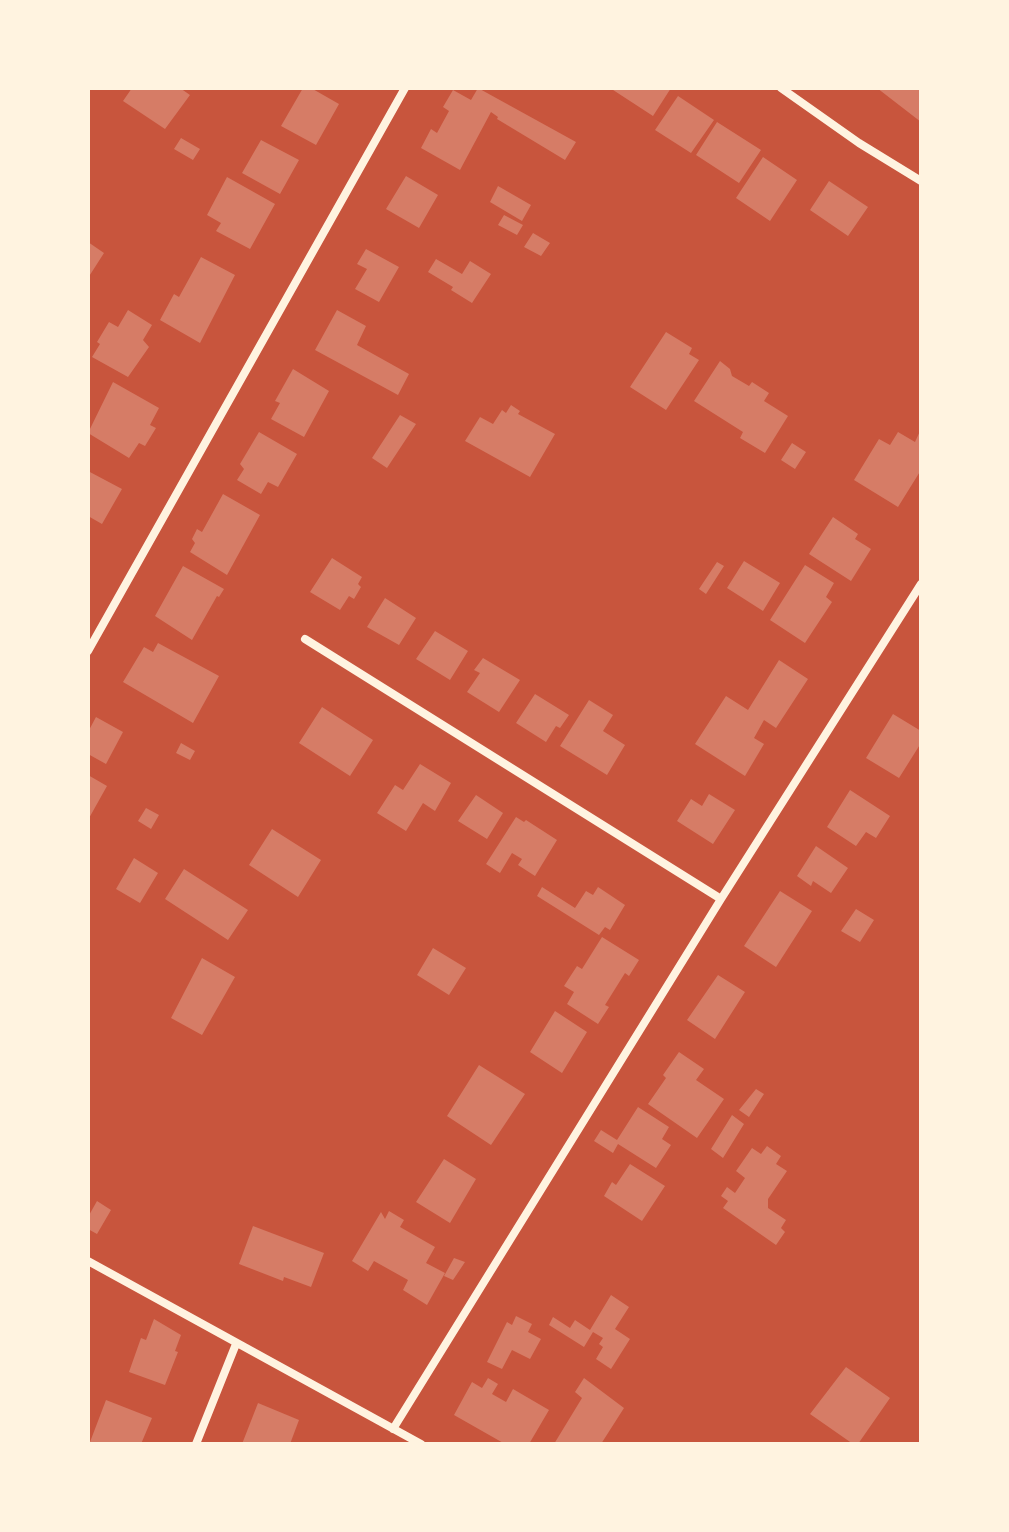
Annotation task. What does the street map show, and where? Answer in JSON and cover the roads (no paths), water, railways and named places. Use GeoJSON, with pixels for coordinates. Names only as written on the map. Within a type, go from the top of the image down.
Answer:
{"type":"FeatureCollection","features":[{"type":"Feature","properties":{"kind":"street"},"geometry":{"type":"LineString","coordinates":[[88,651],[405,88]]}},
{"type":"Feature","properties":{"kind":"street"},"geometry":{"type":"LineString","coordinates":[[781,88],[859,143],[921,181]]}},
{"type":"Feature","properties":{"kind":"street"},"geometry":{"type":"LineString","coordinates":[[393,1429],[721,899],[921,584]]}},
{"type":"Feature","properties":{"kind":"street"},"geometry":{"type":"LineString","coordinates":[[305,639],[721,899]]}},
{"type":"Feature","properties":{"kind":"street"},"geometry":{"type":"LineString","coordinates":[[88,1261],[421,1444]]}},
{"type":"Feature","properties":{"kind":"street"},"geometry":{"type":"LineString","coordinates":[[196,1444],[236,1344]]}}]}
